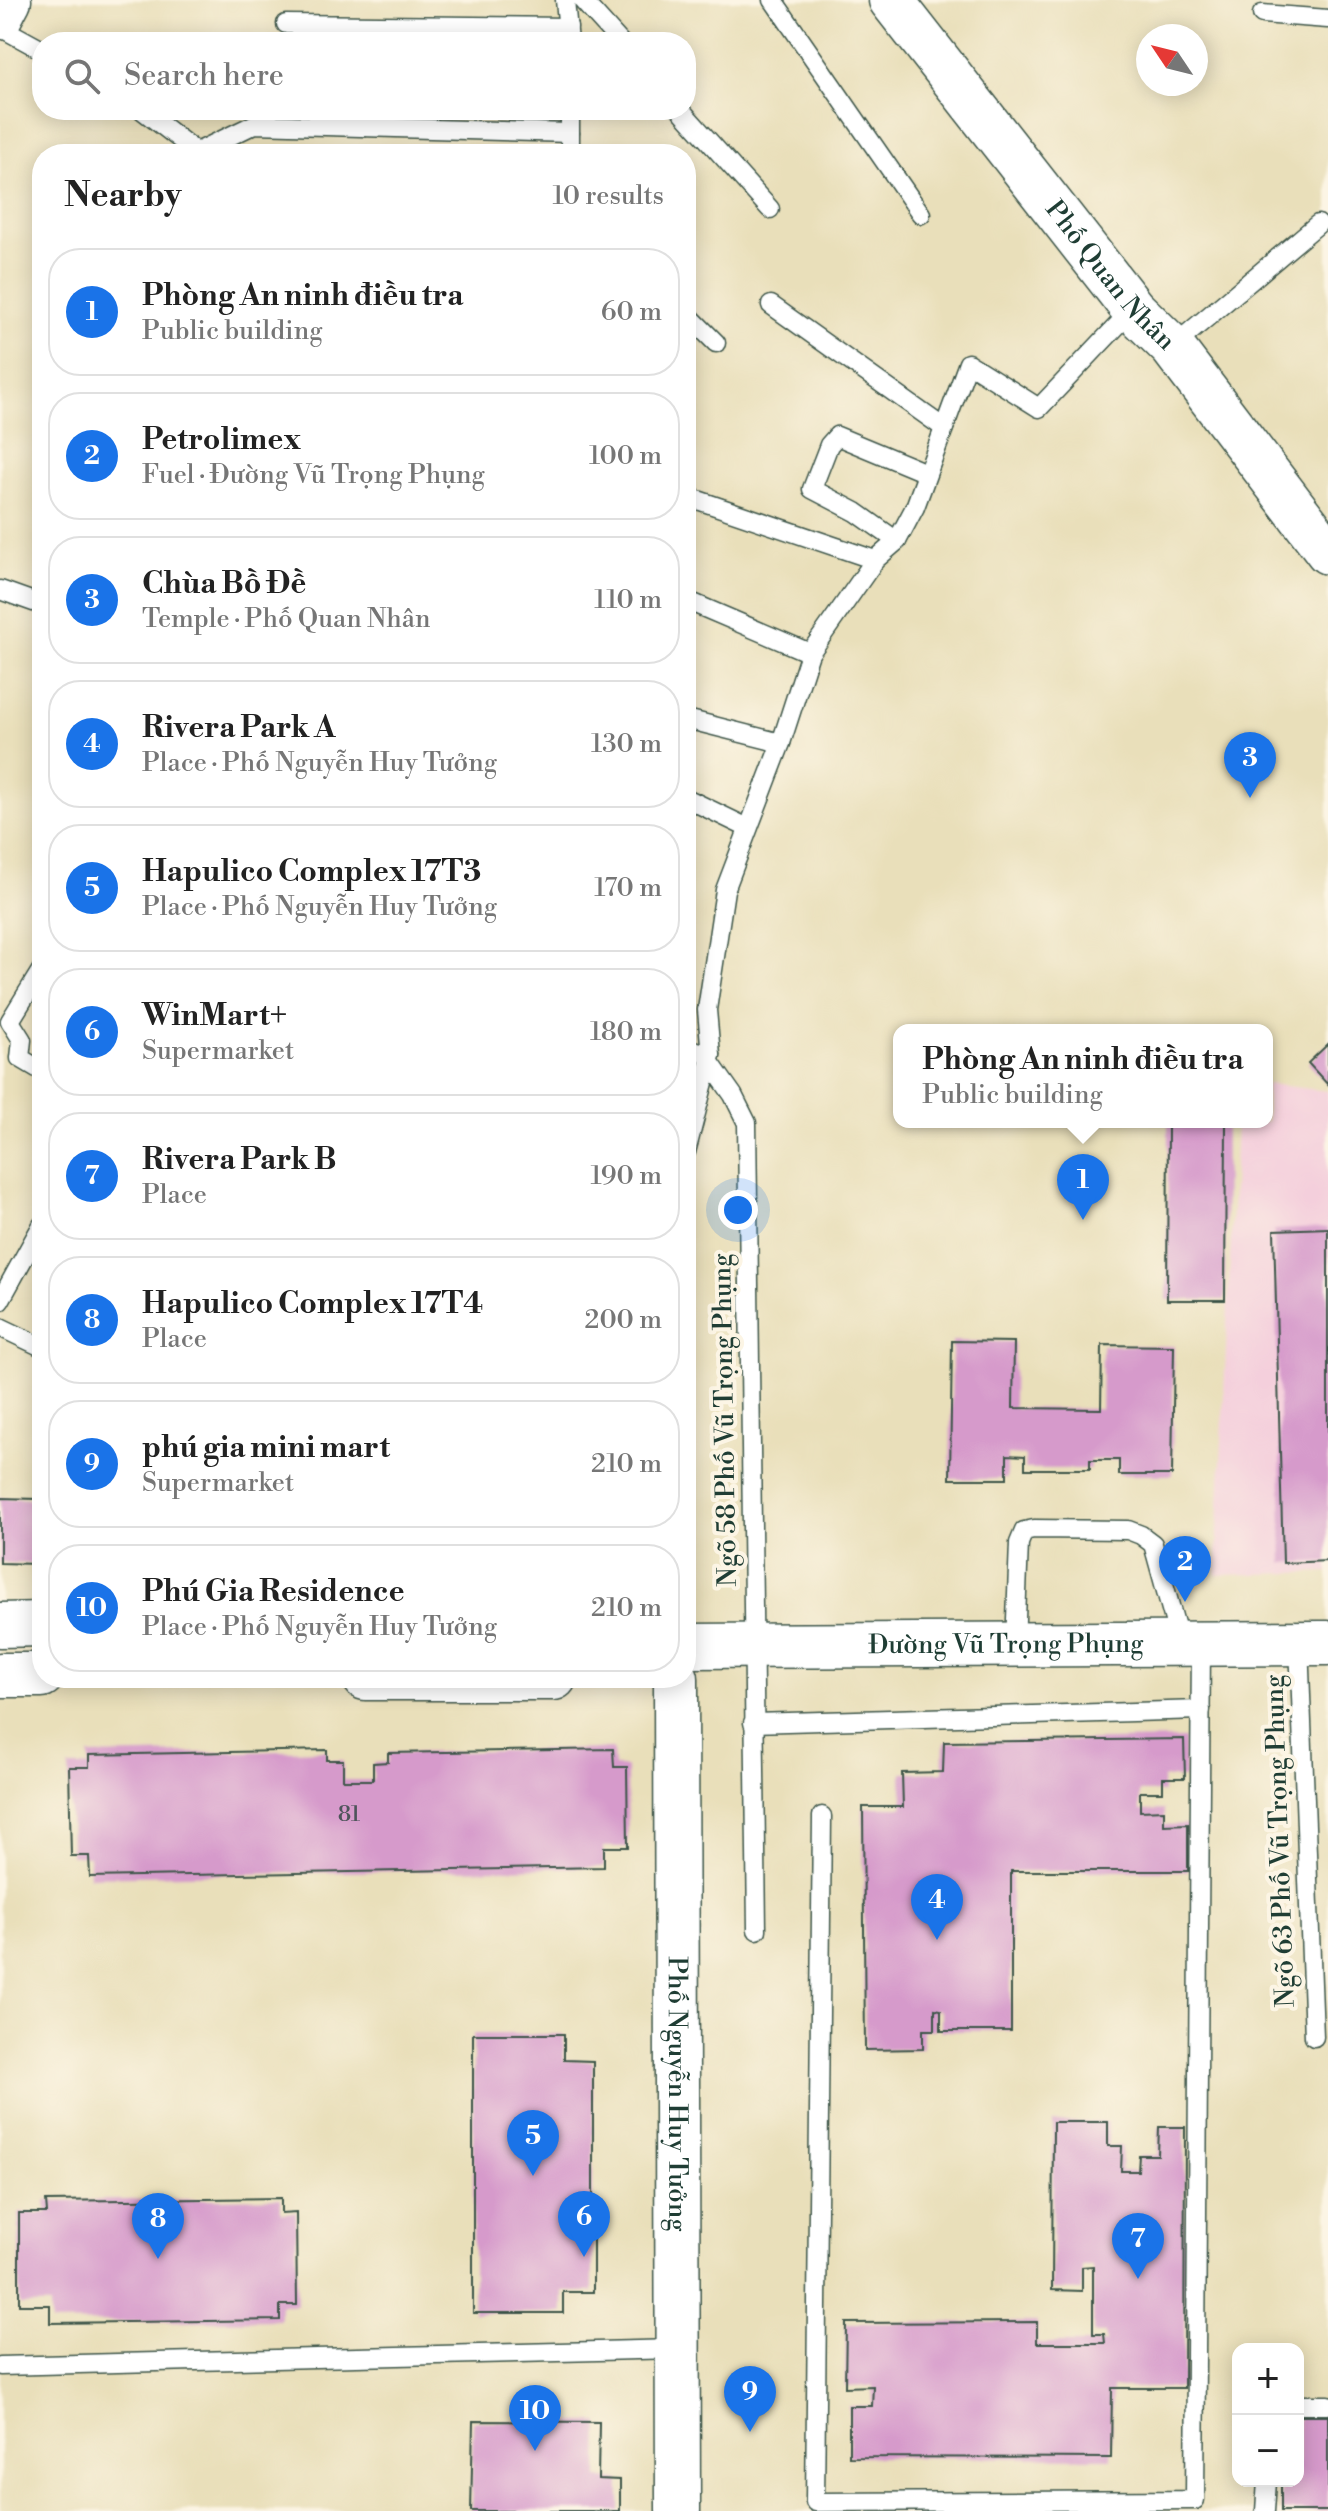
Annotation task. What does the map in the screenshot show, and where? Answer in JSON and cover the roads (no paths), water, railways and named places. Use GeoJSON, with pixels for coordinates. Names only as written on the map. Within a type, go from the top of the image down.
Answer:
{"type":"FeatureCollection","features":[{"type":"Feature","properties":{"kind":"street"},"geometry":{"type":"LineString","coordinates":[[0,17],[9,0]]}},
{"type":"Feature","properties":{"kind":"street","name":"Phố Quan Nhân"},"geometry":{"type":"LineString","coordinates":[[891,0],[1133,309],[1172,347],[1326,544]]}},
{"type":"Feature","properties":{"kind":"street"},"geometry":{"type":"LineString","coordinates":[[0,1625],[32,1624]]}},
{"type":"Feature","properties":{"kind":"street","name":"Đường Vũ Trọng Phụng"},"geometry":{"type":"LineString","coordinates":[[696,1646],[1314,1643]]}},
{"type":"Feature","properties":{"kind":"street"},"geometry":{"type":"LineString","coordinates":[[0,1675],[32,1675]]}},
{"type":"Feature","properties":{"kind":"street","name":"Phố Nguyễn Huy Tưởng"},"geometry":{"type":"LineString","coordinates":[[676,1688],[678,2511]]}},
{"type":"Feature","properties":{"kind":"lane"},"geometry":{"type":"LineString","coordinates":[[565,0],[568,32]]}},
{"type":"Feature","properties":{"kind":"lane"},"geometry":{"type":"LineString","coordinates":[[582,0],[611,32]]}},
{"type":"Feature","properties":{"kind":"lane"},"geometry":{"type":"LineString","coordinates":[[773,0],[921,214]]}},
{"type":"Feature","properties":{"kind":"lane"},"geometry":{"type":"LineString","coordinates":[[1262,14],[1328,19]]}},
{"type":"Feature","properties":{"kind":"lane"},"geometry":{"type":"LineString","coordinates":[[286,24],[491,32]]}},
{"type":"Feature","properties":{"kind":"lane"},"geometry":{"type":"LineString","coordinates":[[0,27],[32,45]]}},
{"type":"Feature","properties":{"kind":"lane"},"geometry":{"type":"LineString","coordinates":[[155,120],[186,144]]}},
{"type":"Feature","properties":{"kind":"lane"},"geometry":{"type":"LineString","coordinates":[[570,120],[570,144]]}},
{"type":"Feature","properties":{"kind":"lane"},"geometry":{"type":"LineString","coordinates":[[690,120],[770,209]]}},
{"type":"Feature","properties":{"kind":"lane"},"geometry":{"type":"LineString","coordinates":[[216,144],[255,124],[570,133]]}},
{"type":"Feature","properties":{"kind":"lane"},"geometry":{"type":"LineString","coordinates":[[1172,347],[1318,224]]}},
{"type":"Feature","properties":{"kind":"lane"},"geometry":{"type":"LineString","coordinates":[[771,305],[944,428]]}},
{"type":"Feature","properties":{"kind":"lane"},"geometry":{"type":"LineString","coordinates":[[696,1113],[710,1058],[707,1010],[725,890],[781,743],[810,653],[875,560],[897,541],[915,507],[968,363],[1039,408],[1133,309]]}},
{"type":"Feature","properties":{"kind":"lane"},"geometry":{"type":"LineString","coordinates":[[696,323],[716,343]]}},
{"type":"Feature","properties":{"kind":"lane"},"geometry":{"type":"LineString","coordinates":[[897,541],[856,512],[812,489],[829,445],[837,436],[926,473]]}},
{"type":"Feature","properties":{"kind":"lane"},"geometry":{"type":"LineString","coordinates":[[696,499],[875,560]]}},
{"type":"Feature","properties":{"kind":"lane"},"geometry":{"type":"LineString","coordinates":[[0,590],[32,601]]}},
{"type":"Feature","properties":{"kind":"lane"},"geometry":{"type":"LineString","coordinates":[[696,604],[810,653]]}},
{"type":"Feature","properties":{"kind":"lane"},"geometry":{"type":"LineString","coordinates":[[696,722],[781,743]]}},
{"type":"Feature","properties":{"kind":"lane"},"geometry":{"type":"LineString","coordinates":[[696,803],[748,828]]}},
{"type":"Feature","properties":{"kind":"lane"},"geometry":{"type":"LineString","coordinates":[[32,985],[10,1021],[22,1040],[20,1058],[32,1065]]}},
{"type":"Feature","properties":{"kind":"lane"},"geometry":{"type":"LineString","coordinates":[[696,1052],[710,1058]]}},
{"type":"Feature","properties":{"kind":"lane","name":"Ngõ 58 Phố Vũ Trọng Phụng"},"geometry":{"type":"LineString","coordinates":[[710,1058],[747,1123],[757,1930]]}},
{"type":"Feature","properties":{"kind":"lane"},"geometry":{"type":"LineString","coordinates":[[0,1301],[32,1243]]}},
{"type":"Feature","properties":{"kind":"lane"},"geometry":{"type":"LineString","coordinates":[[0,1327],[32,1342]]}},
{"type":"Feature","properties":{"kind":"lane"},"geometry":{"type":"LineString","coordinates":[[822,1816],[815,2502],[1195,2500],[1201,1710],[1190,1643],[1153,1544],[1141,1535],[1128,1530],[1034,1529],[1024,1531],[1019,1543],[1015,1644]]}},
{"type":"Feature","properties":{"kind":"lane","name":"Ngõ 63 Phố Vũ Trọng Phụng"},"geometry":{"type":"LineString","coordinates":[[1314,1643],[1314,2037]]}},
{"type":"Feature","properties":{"kind":"lane"},"geometry":{"type":"LineString","coordinates":[[753,1723],[1201,1710]]}},
{"type":"Feature","properties":{"kind":"lane"},"geometry":{"type":"LineString","coordinates":[[0,2366],[677,2349]]}},
{"type":"Feature","properties":{"kind":"lane"},"geometry":{"type":"LineString","coordinates":[[1304,2405],[1328,2405]]}},
{"type":"Feature","properties":{"kind":"lane"},"geometry":{"type":"LineString","coordinates":[[1265,2511],[1267,2487]]}},
{"type":"Feature","properties":{"kind":"place","name":"Chùa Bồ Đề"},"geometry":{"type":"Point","coordinates":[1250,798]}},
{"type":"Feature","properties":{"kind":"place","name":"Phòng An ninh điều tra"},"geometry":{"type":"Point","coordinates":[1083,1220]}},
{"type":"Feature","properties":{"kind":"place","name":"Petrolimex"},"geometry":{"type":"Point","coordinates":[1185,1602]}},
{"type":"Feature","properties":{"kind":"place","name":"Rivera Park A"},"geometry":{"type":"Point","coordinates":[937,1940]}},
{"type":"Feature","properties":{"kind":"place","name":"Hapulico Complex 17T3"},"geometry":{"type":"Point","coordinates":[533,2176]}},
{"type":"Feature","properties":{"kind":"place","name":"WinMart+"},"geometry":{"type":"Point","coordinates":[584,2257]}},
{"type":"Feature","properties":{"kind":"place","name":"Hapulico Complex 17T4"},"geometry":{"type":"Point","coordinates":[158,2259]}},
{"type":"Feature","properties":{"kind":"place","name":"Rivera Park B"},"geometry":{"type":"Point","coordinates":[1138,2279]}},
{"type":"Feature","properties":{"kind":"place","name":"phú gia mini mart"},"geometry":{"type":"Point","coordinates":[750,2432]}},
{"type":"Feature","properties":{"kind":"place","name":"Phú Gia Residence"},"geometry":{"type":"Point","coordinates":[535,2451]}}]}
